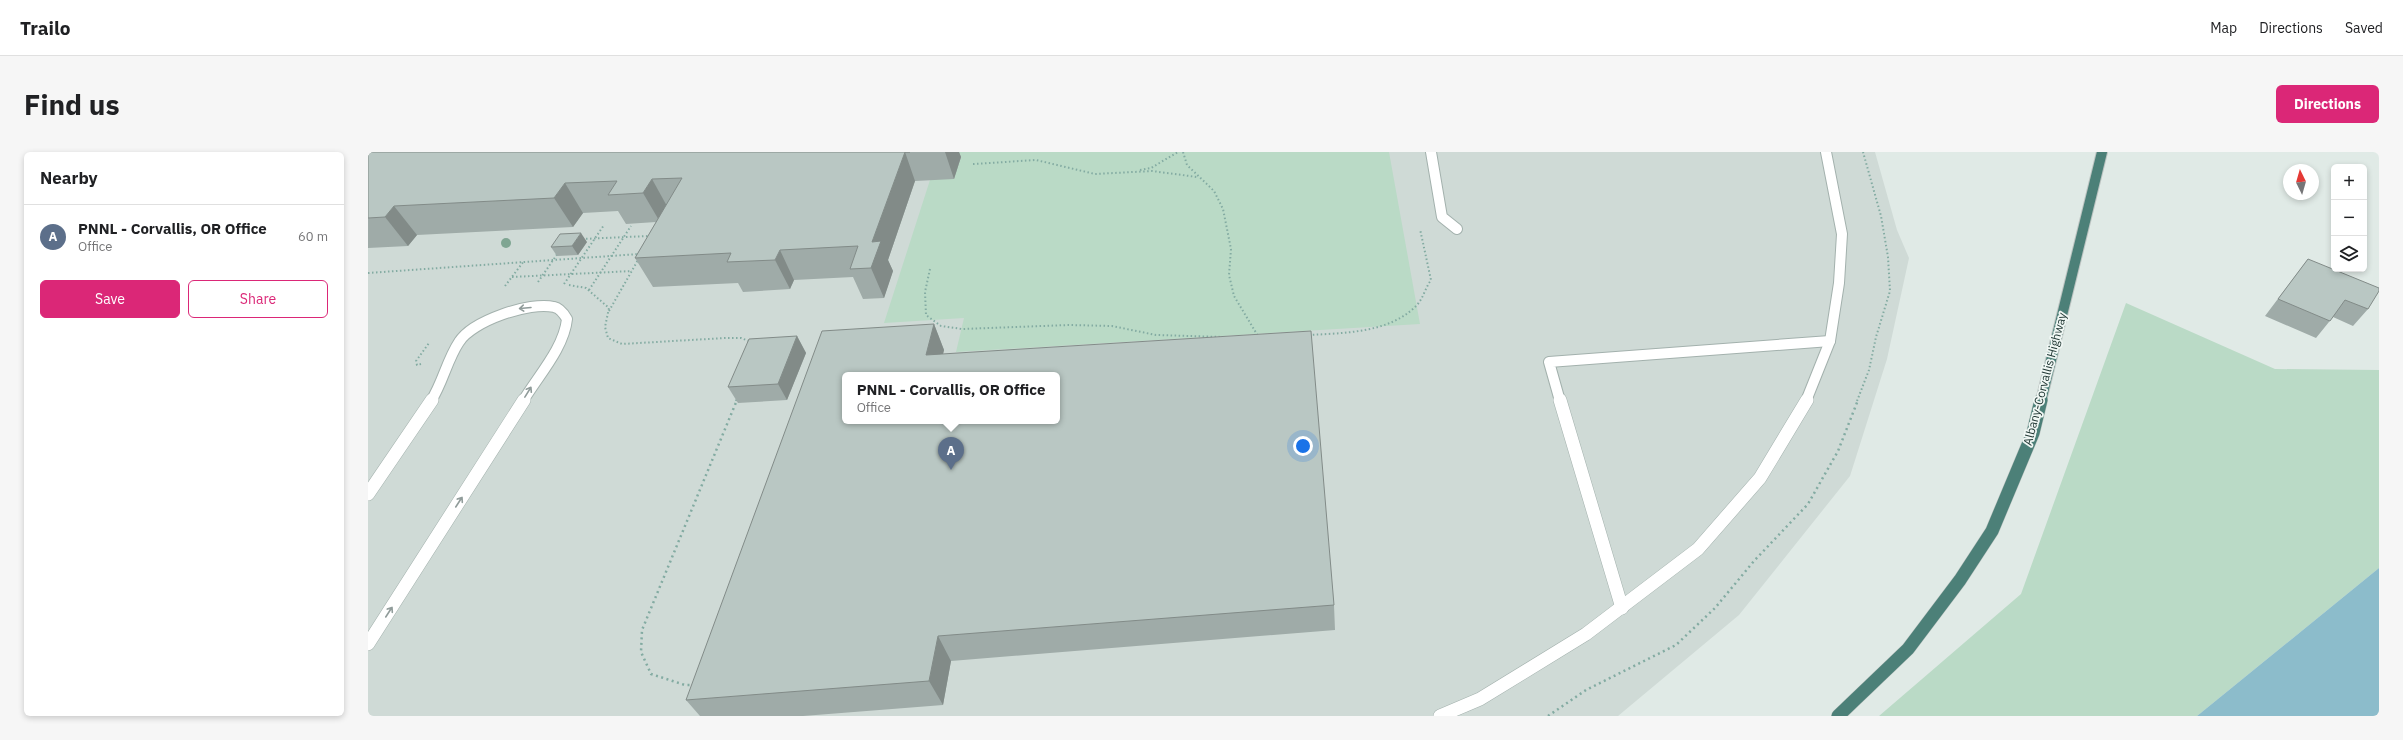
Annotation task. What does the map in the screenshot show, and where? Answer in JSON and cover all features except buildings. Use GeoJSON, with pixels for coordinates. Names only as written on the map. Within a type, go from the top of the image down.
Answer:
{"type":"FeatureCollection","features":[{"type":"Feature","properties":{"kind":"highway","name":"Albany-Corvallis Highway"},"geometry":{"type":"LineString","coordinates":[[1838,716],[1908,649],[1960,580],[1992,531],[2033,433],[2102,152]]}},
{"type":"Feature","properties":{"kind":"lane"},"geometry":{"type":"LineString","coordinates":[[1431,152],[1442,217],[1456,229]]}},
{"type":"Feature","properties":{"kind":"lane"},"geometry":{"type":"LineString","coordinates":[[1440,716],[1480,699],[1586,634],[1622,608],[1698,549],[1760,478],[1805,404],[1830,342],[1839,283],[1842,234],[1826,152]]}},
{"type":"Feature","properties":{"kind":"lane"},"geometry":{"type":"LineString","coordinates":[[368,494],[438,390],[459,341],[474,329],[510,310],[526,307],[554,307],[562,312],[567,319],[566,328],[557,347],[368,644]]}},
{"type":"Feature","properties":{"kind":"lane"},"geometry":{"type":"LineString","coordinates":[[1622,608],[1549,362],[1830,342]]}},
{"type":"Feature","properties":{"kind":"path"},"geometry":{"type":"LineString","coordinates":[[1134,172],[1152,168],[1178,152]]}},
{"type":"Feature","properties":{"kind":"path"},"geometry":{"type":"LineString","coordinates":[[1183,152],[1187,165],[1197,177],[1214,191],[1223,209],[1231,249],[1229,275],[1234,296],[1259,338],[1254,338]]}},
{"type":"Feature","properties":{"kind":"path"},"geometry":{"type":"LineString","coordinates":[[973,164],[1036,160],[1095,174],[1134,172],[1178,173],[1197,177]]}},
{"type":"Feature","properties":{"kind":"path"},"geometry":{"type":"LineString","coordinates":[[564,285],[604,225]]}},
{"type":"Feature","properties":{"kind":"path"},"geometry":{"type":"LineString","coordinates":[[589,290],[630,226]]}},
{"type":"Feature","properties":{"kind":"path"},"geometry":{"type":"LineString","coordinates":[[1306,335],[1337,334],[1377,327],[1405,315],[1416,305],[1431,280],[1419,226]]}},
{"type":"Feature","properties":{"kind":"path"},"geometry":{"type":"LineString","coordinates":[[581,239],[652,236],[648,242]]}},
{"type":"Feature","properties":{"kind":"path"},"geometry":{"type":"LineString","coordinates":[[540,286],[535,286],[558,252]]}},
{"type":"Feature","properties":{"kind":"path"},"geometry":{"type":"LineString","coordinates":[[368,273],[554,258],[642,254],[608,313],[605,327],[608,338],[622,344],[741,338],[755,346]]}},
{"type":"Feature","properties":{"kind":"path"},"geometry":{"type":"LineString","coordinates":[[503,290],[524,261]]}},
{"type":"Feature","properties":{"kind":"path"},"geometry":{"type":"LineString","coordinates":[[930,269],[925,288],[924,304],[926,315],[941,326],[962,329],[1069,325],[1112,326],[1156,335],[1228,337]]}},
{"type":"Feature","properties":{"kind":"path"},"geometry":{"type":"LineString","coordinates":[[512,277],[632,271]]}},
{"type":"Feature","properties":{"kind":"path"},"geometry":{"type":"LineString","coordinates":[[558,284],[589,290],[608,308],[608,313]]}},
{"type":"Feature","properties":{"kind":"path"},"geometry":{"type":"LineString","coordinates":[[430,341],[416,361],[417,365],[452,355]]}},
{"type":"Feature","properties":{"kind":"path"},"geometry":{"type":"LineString","coordinates":[[699,685],[685,685],[651,674],[641,652],[642,630],[734,410],[737,396]]}},
{"type":"Feature","properties":{"kind":"shaded area"},"geometry":{"type":"Polygon","coordinates":[[[368,152],[1875,152],[1897,230],[1909,258],[1887,359],[1850,476],[1739,615],[1618,716],[368,716],[368,152]]]}},
{"type":"Feature","properties":{"kind":"green space"},"geometry":{"type":"Polygon","coordinates":[[[939,152],[1389,152],[1420,324],[956,352],[964,318],[884,323],[939,152]]]}},
{"type":"Feature","properties":{"kind":"green space"},"geometry":{"type":"Polygon","coordinates":[[[2126,303],[2275,369],[2379,370],[2379,568],[2197,716],[1879,716],[2021,594],[2126,303]]]}},
{"type":"Feature","properties":{"kind":"water"},"geometry":{"type":"Polygon","coordinates":[[[2379,568],[2379,716],[2197,716],[2379,568]]]}},
{"type":"Feature","properties":{"kind":"place","name":"PNNL - Corvallis, OR Office"},"geometry":{"type":"Point","coordinates":[951,470]}}]}
